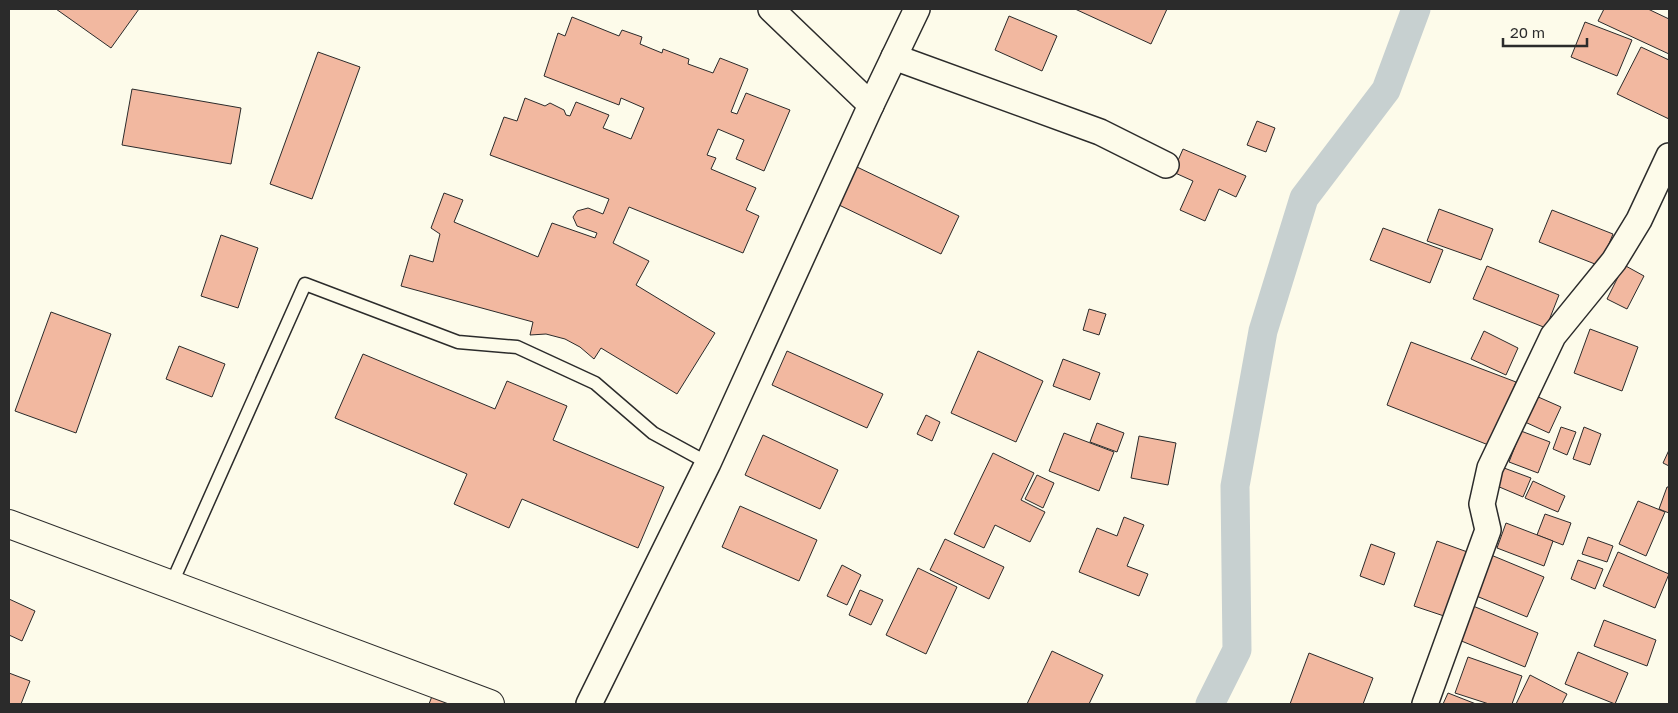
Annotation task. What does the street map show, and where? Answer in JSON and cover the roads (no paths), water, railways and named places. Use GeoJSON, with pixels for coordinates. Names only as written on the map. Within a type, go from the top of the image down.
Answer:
{"type":"FeatureCollection","features":[{"type":"Feature","properties":{"kind":"main road"},"geometry":{"type":"LineString","coordinates":[[9,524],[490,704]]}},
{"type":"Feature","properties":{"kind":"street"},"geometry":{"type":"LineString","coordinates":[[771,9],[871,105]]}},
{"type":"Feature","properties":{"kind":"street"},"geometry":{"type":"LineString","coordinates":[[589,704],[708,464],[871,105],[917,9]]}},
{"type":"Feature","properties":{"kind":"street"},"geometry":{"type":"LineString","coordinates":[[894,57],[1100,132],[1166,165]]}},
{"type":"Feature","properties":{"kind":"street"},"geometry":{"type":"LineString","coordinates":[[1425,704],[1488,530],[1482,504],[1490,468],[1553,336],[1614,261],[1639,220],[1669,156]]}},
{"type":"Feature","properties":{"kind":"lane"},"geometry":{"type":"LineString","coordinates":[[171,585],[305,284],[458,342],[517,347],[595,383],[653,433],[708,464]]}},
{"type":"Feature","properties":{"kind":"waterway"},"geometry":{"type":"LineString","coordinates":[[1210,704],[1237,650],[1235,486],[1263,331],[1304,198],[1386,90],[1416,9]]}}]}
